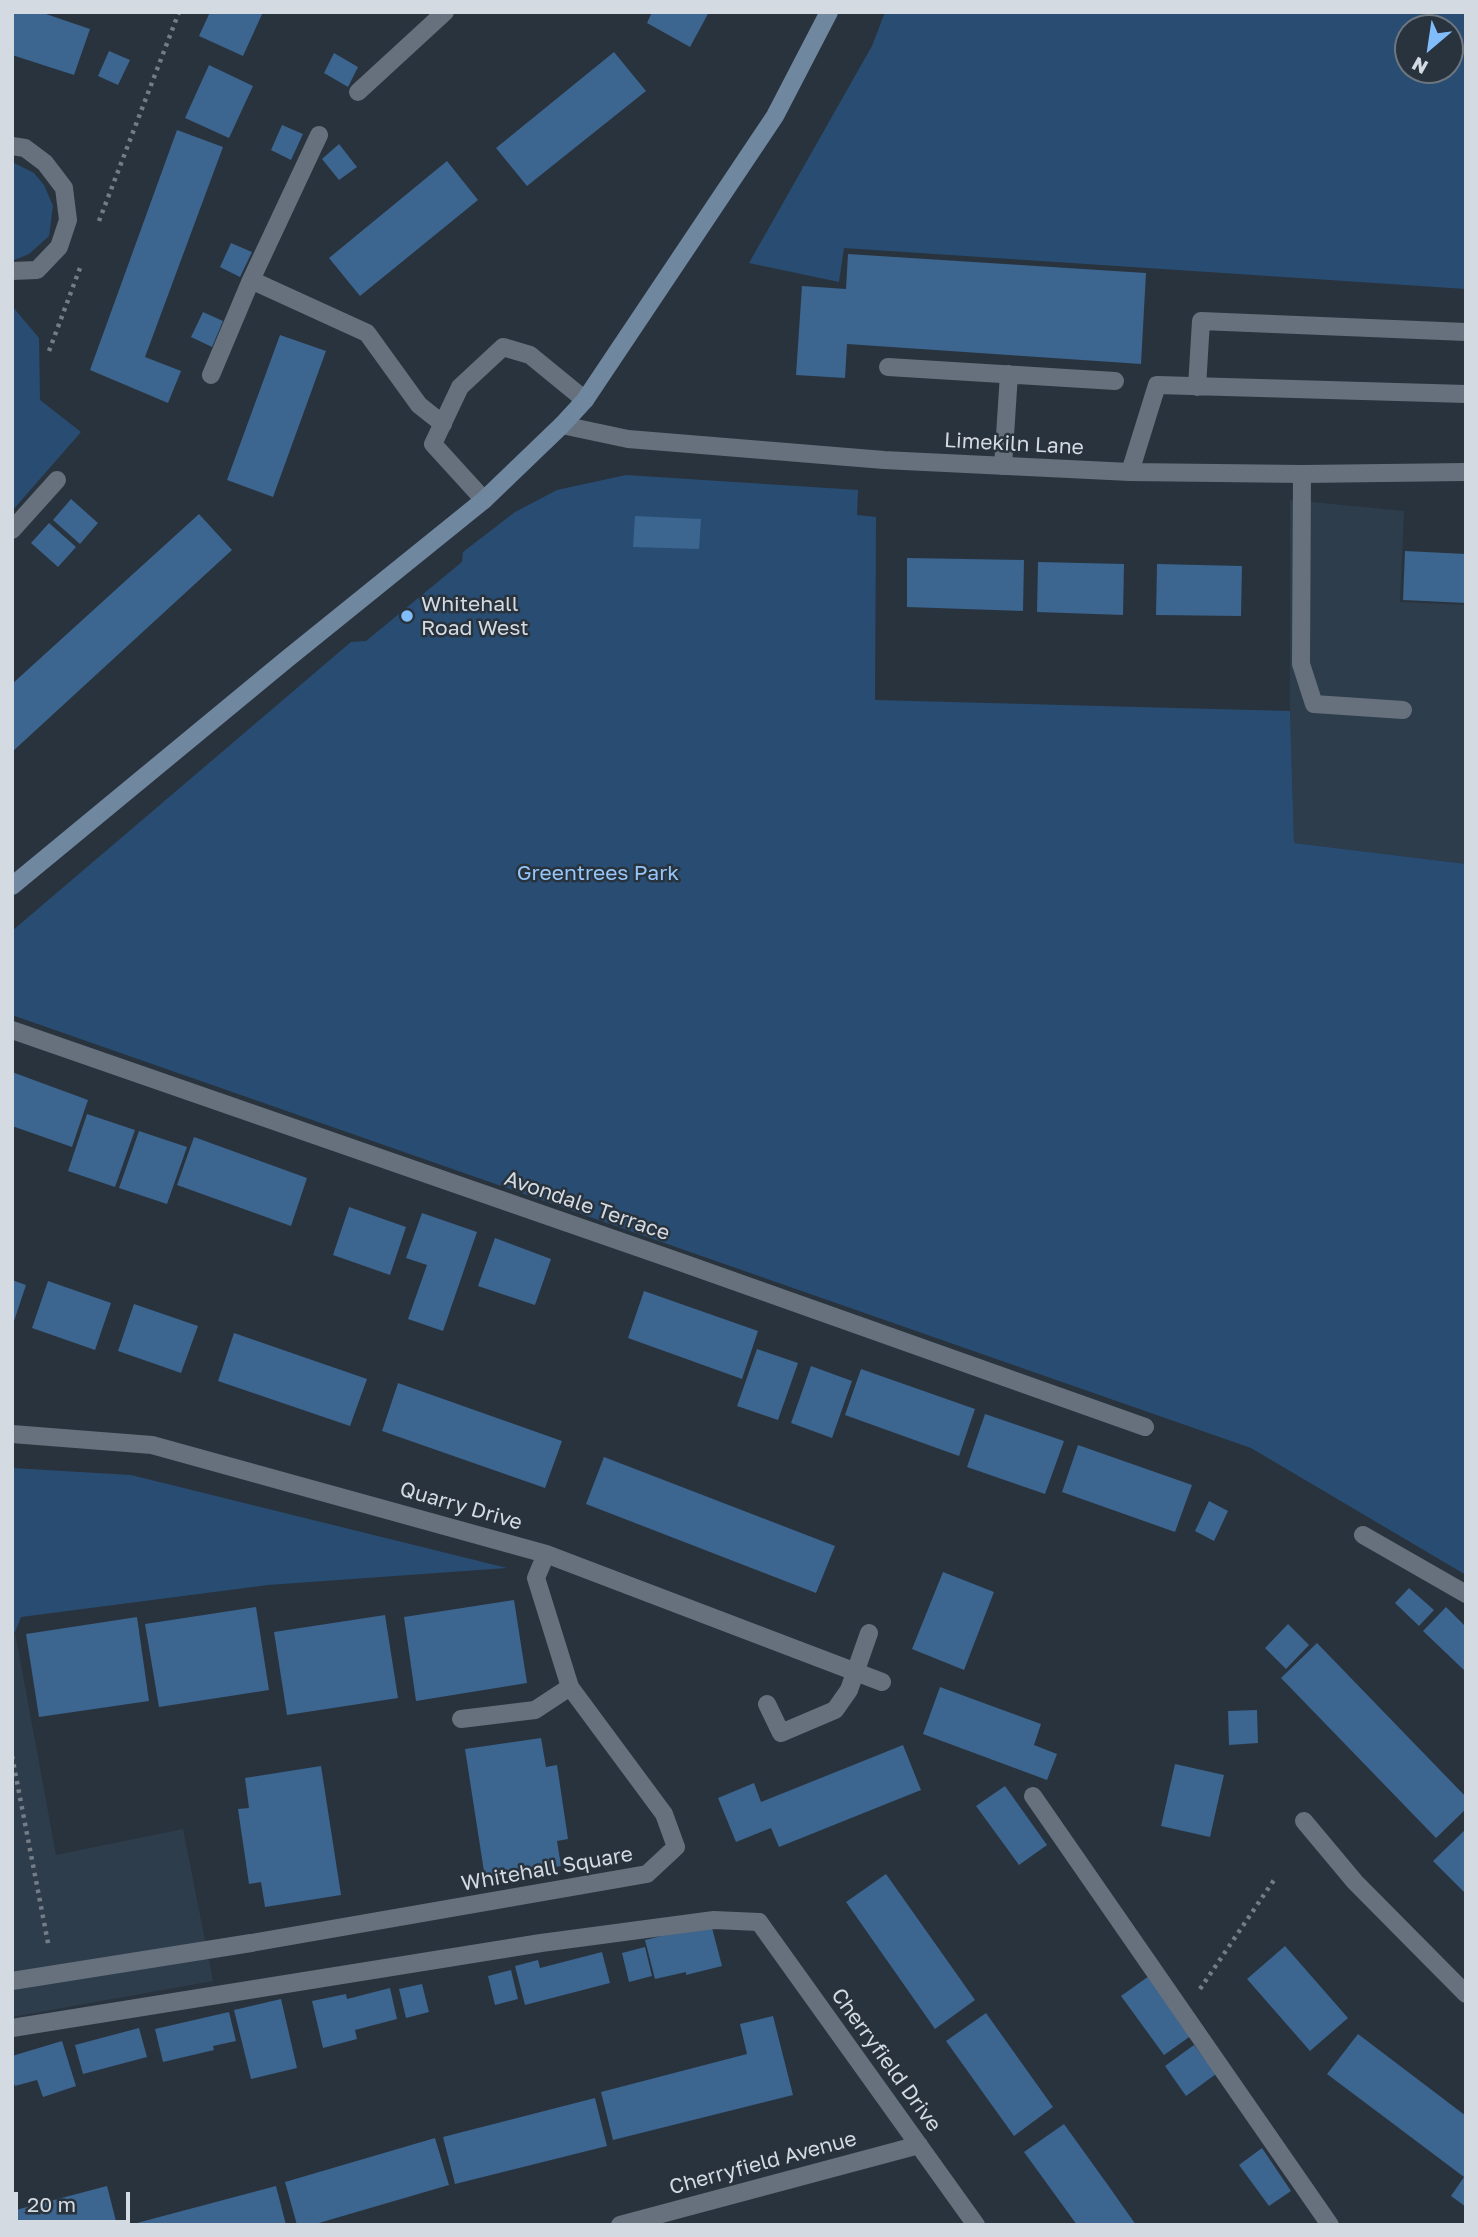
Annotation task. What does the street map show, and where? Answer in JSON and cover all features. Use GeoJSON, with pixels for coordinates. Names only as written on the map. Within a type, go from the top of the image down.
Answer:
{"type":"FeatureCollection","features":[{"type":"Feature","properties":{"kind":"street"},"geometry":{"type":"LineString","coordinates":[[358,92],[444,12]]}},
{"type":"Feature","properties":{"kind":"street"},"geometry":{"type":"LineString","coordinates":[[12,886],[484,500],[562,425],[585,400],[775,116],[829,12]]}},
{"type":"Feature","properties":{"kind":"street"},"geometry":{"type":"LineString","coordinates":[[211,375],[251,280],[319,135]]}},
{"type":"Feature","properties":{"kind":"street"},"geometry":{"type":"LineString","coordinates":[[12,146],[25,148],[45,163],[64,188],[68,220],[59,247],[37,271],[12,271]]}},
{"type":"Feature","properties":{"kind":"street"},"geometry":{"type":"LineString","coordinates":[[251,280],[367,333],[419,405],[443,424]]}},
{"type":"Feature","properties":{"kind":"street"},"geometry":{"type":"LineString","coordinates":[[1197,387],[1201,321],[1466,332]]}},
{"type":"Feature","properties":{"kind":"street"},"geometry":{"type":"LineString","coordinates":[[484,500],[433,444],[460,387],[503,347],[530,355],[585,400]]}},
{"type":"Feature","properties":{"kind":"street"},"geometry":{"type":"LineString","coordinates":[[888,367],[1115,381]]}},
{"type":"Feature","properties":{"kind":"street"},"geometry":{"type":"LineString","coordinates":[[1003,466],[1009,374]]}},
{"type":"Feature","properties":{"kind":"street"},"geometry":{"type":"LineString","coordinates":[[1130,472],[1157,385],[1466,394]]}},
{"type":"Feature","properties":{"kind":"street","name":"Limekiln Lane"},"geometry":{"type":"LineString","coordinates":[[562,425],[628,439],[884,460],[1130,472],[1466,472]]}},
{"type":"Feature","properties":{"kind":"street"},"geometry":{"type":"LineString","coordinates":[[1302,474],[1301,664],[1314,704],[1403,710]]}},
{"type":"Feature","properties":{"kind":"street"},"geometry":{"type":"LineString","coordinates":[[12,530],[57,481]]}},
{"type":"Feature","properties":{"kind":"street","name":"Avondale Terrace"},"geometry":{"type":"LineString","coordinates":[[12,1030],[1145,1427]]}},
{"type":"Feature","properties":{"kind":"street","name":"Quarry Drive"},"geometry":{"type":"LineString","coordinates":[[12,1434],[152,1445],[547,1554],[882,1682]]}},
{"type":"Feature","properties":{"kind":"street"},"geometry":{"type":"LineString","coordinates":[[1363,1535],[1466,1594]]}},
{"type":"Feature","properties":{"kind":"street","name":"Whitehall Square"},"geometry":{"type":"LineString","coordinates":[[54,1975],[648,1874],[676,1847],[664,1814],[570,1687],[536,1578],[547,1554]]}},
{"type":"Feature","properties":{"kind":"street"},"geometry":{"type":"LineString","coordinates":[[767,1704],[781,1733],[835,1710],[849,1690],[869,1633]]}},
{"type":"Feature","properties":{"kind":"street"},"geometry":{"type":"LineString","coordinates":[[461,1719],[535,1710],[570,1687]]}},
{"type":"Feature","properties":{"kind":"street"},"geometry":{"type":"LineString","coordinates":[[1033,1796],[1330,2225]]}},
{"type":"Feature","properties":{"kind":"street"},"geometry":{"type":"LineString","coordinates":[[1304,1821],[1355,1882],[1466,1994]]}},
{"type":"Feature","properties":{"kind":"street","name":"Cherryfield Drive"},"geometry":{"type":"LineString","coordinates":[[12,2028],[541,1943],[714,1920],[758,1922],[976,2225]]}},
{"type":"Feature","properties":{"kind":"street"},"geometry":{"type":"LineString","coordinates":[[12,1981],[54,1975]]}},
{"type":"Feature","properties":{"kind":"street","name":"Cherryfield Avenue"},"geometry":{"type":"LineString","coordinates":[[630,2223],[919,2145]]}},
{"type":"Feature","properties":{"kind":"path"},"geometry":{"type":"LineString","coordinates":[[97,224],[179,12]]}},
{"type":"Feature","properties":{"kind":"path"},"geometry":{"type":"LineString","coordinates":[[48,351],[83,262]]}},
{"type":"Feature","properties":{"kind":"path"},"geometry":{"type":"LineString","coordinates":[[12,1756],[54,1975]]}},
{"type":"Feature","properties":{"kind":"path"},"geometry":{"type":"LineString","coordinates":[[1184,2013],[1274,1880]]}},
{"type":"Feature","properties":{"kind":"shaded area"},"geometry":{"type":"Polygon","coordinates":[[[1290,500],[1404,511],[1400,602],[1466,605],[1466,864],[1294,843],[1290,711],[1290,500]]]}},
{"type":"Feature","properties":{"kind":"shaded area"},"geometry":{"type":"Polygon","coordinates":[[[12,1632],[15,1632],[56,1855],[183,1829],[213,1981],[12,2017],[12,1632]]]}},
{"type":"Feature","properties":{"kind":"green space"},"geometry":{"type":"Polygon","coordinates":[[[885,12],[1466,12],[1466,289],[844,248],[839,282],[749,263],[872,46],[885,12]]]}},
{"type":"Feature","properties":{"kind":"green space"},"geometry":{"type":"Polygon","coordinates":[[[12,162],[34,173],[44,185],[53,206],[49,236],[29,254],[12,261],[12,162]]]}},
{"type":"Feature","properties":{"kind":"green space"},"geometry":{"type":"Polygon","coordinates":[[[12,306],[39,338],[40,400],[81,432],[12,511],[12,306]]]}},
{"type":"Feature","properties":{"kind":"green space","name":"Greentrees Park"},"geometry":{"type":"Polygon","coordinates":[[[626,475],[858,490],[857,515],[876,517],[875,700],[1290,711],[1294,843],[1466,864],[1466,1575],[1251,1448],[12,1015],[12,931],[351,642],[366,641],[462,562],[463,552],[515,512],[557,490],[626,475]]]}},
{"type":"Feature","properties":{"kind":"green space"},"geometry":{"type":"Polygon","coordinates":[[[12,1468],[131,1475],[507,1568],[268,1585],[21,1617],[15,1632],[12,1632],[12,1468]]]}},
{"type":"Feature","properties":{"kind":"building"},"geometry":{"type":"Polygon","coordinates":[[[13,12],[40,12],[90,29],[74,75],[12,55],[13,12]]]}},
{"type":"Feature","properties":{"kind":"building"},"geometry":{"type":"Polygon","coordinates":[[[210,12],[263,12],[243,56],[199,36],[210,12]]]}},
{"type":"Feature","properties":{"kind":"building"},"geometry":{"type":"Polygon","coordinates":[[[652,12],[709,12],[690,47],[647,23],[652,12]]]}},
{"type":"Feature","properties":{"kind":"building"},"geometry":{"type":"Polygon","coordinates":[[[109,51],[130,60],[118,85],[98,76],[109,51]]]}},
{"type":"Feature","properties":{"kind":"building"},"geometry":{"type":"Polygon","coordinates":[[[614,52],[646,91],[527,186],[496,148],[614,52]]]}},
{"type":"Feature","properties":{"kind":"building"},"geometry":{"type":"Polygon","coordinates":[[[334,53],[358,67],[348,87],[324,73],[334,53]]]}},
{"type":"Feature","properties":{"kind":"building"},"geometry":{"type":"Polygon","coordinates":[[[209,65],[253,86],[229,138],[185,118],[209,65]]]}},
{"type":"Feature","properties":{"kind":"building"},"geometry":{"type":"Polygon","coordinates":[[[282,125],[303,134],[291,160],[271,150],[282,125]]]}},
{"type":"Feature","properties":{"kind":"building"},"geometry":{"type":"Polygon","coordinates":[[[177,130],[223,147],[145,357],[181,371],[168,403],[90,370],[177,130]]]}},
{"type":"Feature","properties":{"kind":"building"},"geometry":{"type":"Polygon","coordinates":[[[339,144],[357,167],[339,180],[322,159],[339,144]]]}},
{"type":"Feature","properties":{"kind":"building"},"geometry":{"type":"Polygon","coordinates":[[[447,161],[478,200],[360,296],[329,258],[447,161]]]}},
{"type":"Feature","properties":{"kind":"building"},"geometry":{"type":"Polygon","coordinates":[[[231,243],[252,252],[240,277],[220,267],[231,243]]]}},
{"type":"Feature","properties":{"kind":"building"},"geometry":{"type":"Polygon","coordinates":[[[848,254],[1146,273],[1141,364],[847,344],[845,378],[796,375],[802,286],[846,289],[848,254]]]}},
{"type":"Feature","properties":{"kind":"building"},"geometry":{"type":"Polygon","coordinates":[[[203,312],[223,321],[212,347],[191,337],[203,312]]]}},
{"type":"Feature","properties":{"kind":"building"},"geometry":{"type":"Polygon","coordinates":[[[280,335],[326,351],[273,497],[227,480],[280,335]]]}},
{"type":"Feature","properties":{"kind":"building"},"geometry":{"type":"Polygon","coordinates":[[[71,499],[98,523],[80,544],[53,520],[71,499]]]}},
{"type":"Feature","properties":{"kind":"building"},"geometry":{"type":"Polygon","coordinates":[[[199,514],[232,550],[12,752],[12,684],[199,514]]]}},
{"type":"Feature","properties":{"kind":"building"},"geometry":{"type":"Polygon","coordinates":[[[635,516],[701,519],[699,549],[633,547],[635,516]]]}},
{"type":"Feature","properties":{"kind":"building"},"geometry":{"type":"Polygon","coordinates":[[[49,523],[76,547],[58,567],[31,543],[49,523]]]}},
{"type":"Feature","properties":{"kind":"building"},"geometry":{"type":"Polygon","coordinates":[[[1405,551],[1466,554],[1466,603],[1403,600],[1405,551]]]}},
{"type":"Feature","properties":{"kind":"building"},"geometry":{"type":"Polygon","coordinates":[[[907,558],[1024,560],[1023,611],[907,607],[907,558]]]}},
{"type":"Feature","properties":{"kind":"building"},"geometry":{"type":"Polygon","coordinates":[[[1038,562],[1124,564],[1123,615],[1037,612],[1038,562]]]}},
{"type":"Feature","properties":{"kind":"building"},"geometry":{"type":"Polygon","coordinates":[[[1157,564],[1242,566],[1241,616],[1156,615],[1157,564]]]}},
{"type":"Feature","properties":{"kind":"building"},"geometry":{"type":"Polygon","coordinates":[[[12,1072],[88,1100],[72,1147],[12,1126],[12,1072]]]}},
{"type":"Feature","properties":{"kind":"building"},"geometry":{"type":"Polygon","coordinates":[[[87,1114],[135,1130],[115,1187],[68,1171],[87,1114]]]}},
{"type":"Feature","properties":{"kind":"building"},"geometry":{"type":"Polygon","coordinates":[[[139,1131],[187,1147],[167,1204],[119,1188],[139,1131]]]}},
{"type":"Feature","properties":{"kind":"building"},"geometry":{"type":"Polygon","coordinates":[[[194,1137],[307,1178],[291,1226],[177,1185],[194,1137]]]}},
{"type":"Feature","properties":{"kind":"building"},"geometry":{"type":"Polygon","coordinates":[[[349,1207],[406,1227],[390,1275],[333,1255],[349,1207]]]}},
{"type":"Feature","properties":{"kind":"building"},"geometry":{"type":"Polygon","coordinates":[[[422,1213],[477,1232],[443,1331],[408,1319],[427,1265],[406,1258],[422,1213]]]}},
{"type":"Feature","properties":{"kind":"building"},"geometry":{"type":"Polygon","coordinates":[[[495,1238],[551,1259],[535,1305],[478,1286],[495,1238]]]}},
{"type":"Feature","properties":{"kind":"building"},"geometry":{"type":"Polygon","coordinates":[[[12,1280],[26,1285],[13,1324],[12,1324],[12,1280]]]}},
{"type":"Feature","properties":{"kind":"building"},"geometry":{"type":"Polygon","coordinates":[[[48,1281],[111,1303],[95,1350],[32,1328],[48,1281]]]}},
{"type":"Feature","properties":{"kind":"building"},"geometry":{"type":"Polygon","coordinates":[[[644,1291],[758,1331],[742,1379],[628,1338],[644,1291]]]}},
{"type":"Feature","properties":{"kind":"building"},"geometry":{"type":"Polygon","coordinates":[[[134,1304],[198,1326],[181,1373],[118,1351],[134,1304]]]}},
{"type":"Feature","properties":{"kind":"building"},"geometry":{"type":"Polygon","coordinates":[[[234,1333],[367,1379],[350,1426],[218,1381],[234,1333]]]}},
{"type":"Feature","properties":{"kind":"building"},"geometry":{"type":"Polygon","coordinates":[[[757,1349],[798,1363],[778,1420],[737,1406],[757,1349]]]}},
{"type":"Feature","properties":{"kind":"building"},"geometry":{"type":"Polygon","coordinates":[[[811,1366],[852,1381],[832,1438],[791,1423],[811,1366]]]}},
{"type":"Feature","properties":{"kind":"building"},"geometry":{"type":"Polygon","coordinates":[[[861,1369],[975,1409],[959,1456],[845,1415],[861,1369]]]}},
{"type":"Feature","properties":{"kind":"building"},"geometry":{"type":"Polygon","coordinates":[[[398,1383],[562,1441],[545,1488],[382,1431],[398,1383]]]}},
{"type":"Feature","properties":{"kind":"building"},"geometry":{"type":"Polygon","coordinates":[[[985,1414],[1064,1441],[1045,1494],[967,1467],[985,1414]]]}},
{"type":"Feature","properties":{"kind":"building"},"geometry":{"type":"Polygon","coordinates":[[[1078,1445],[1192,1485],[1175,1532],[1062,1492],[1078,1445]]]}},
{"type":"Feature","properties":{"kind":"building"},"geometry":{"type":"Polygon","coordinates":[[[604,1457],[835,1546],[816,1593],[586,1504],[604,1457]]]}},
{"type":"Feature","properties":{"kind":"building"},"geometry":{"type":"Polygon","coordinates":[[[1209,1501],[1228,1511],[1214,1541],[1195,1531],[1209,1501]]]}},
{"type":"Feature","properties":{"kind":"building"},"geometry":{"type":"Polygon","coordinates":[[[943,1572],[994,1592],[964,1670],[912,1649],[943,1572]]]}},
{"type":"Feature","properties":{"kind":"building"},"geometry":{"type":"Polygon","coordinates":[[[1409,1588],[1434,1610],[1419,1626],[1395,1603],[1409,1588]]]}},
{"type":"Feature","properties":{"kind":"building"},"geometry":{"type":"Polygon","coordinates":[[[514,1600],[527,1683],[416,1701],[404,1617],[514,1600]]]}},
{"type":"Feature","properties":{"kind":"building"},"geometry":{"type":"Polygon","coordinates":[[[256,1607],[269,1690],[159,1707],[145,1624],[256,1607]]]}},
{"type":"Feature","properties":{"kind":"building"},"geometry":{"type":"Polygon","coordinates":[[[1446,1607],[1466,1627],[1466,1672],[1423,1631],[1446,1607]]]}},
{"type":"Feature","properties":{"kind":"building"},"geometry":{"type":"Polygon","coordinates":[[[385,1615],[398,1698],[287,1715],[274,1632],[385,1615]]]}},
{"type":"Feature","properties":{"kind":"building"},"geometry":{"type":"Polygon","coordinates":[[[137,1617],[149,1701],[39,1717],[26,1634],[137,1617]]]}},
{"type":"Feature","properties":{"kind":"building"},"geometry":{"type":"Polygon","coordinates":[[[1288,1624],[1309,1645],[1286,1669],[1265,1648],[1288,1624]]]}},
{"type":"Feature","properties":{"kind":"building"},"geometry":{"type":"Polygon","coordinates":[[[1317,1643],[1466,1797],[1466,1809],[1436,1838],[1281,1678],[1317,1643]]]}},
{"type":"Feature","properties":{"kind":"building"},"geometry":{"type":"Polygon","coordinates":[[[940,1687],[1041,1724],[1034,1745],[1057,1754],[1047,1780],[923,1734],[940,1687]]]}},
{"type":"Feature","properties":{"kind":"building"},"geometry":{"type":"Polygon","coordinates":[[[1257,1710],[1258,1743],[1229,1745],[1228,1711],[1257,1710]]]}},
{"type":"Feature","properties":{"kind":"building"},"geometry":{"type":"Polygon","coordinates":[[[541,1738],[546,1767],[557,1765],[568,1839],[557,1841],[561,1866],[485,1878],[465,1749],[541,1738]]]}},
{"type":"Feature","properties":{"kind":"building"},"geometry":{"type":"Polygon","coordinates":[[[903,1745],[921,1790],[779,1847],[771,1828],[736,1842],[718,1798],[754,1783],[761,1802],[903,1745]]]}},
{"type":"Feature","properties":{"kind":"building"},"geometry":{"type":"Polygon","coordinates":[[[1175,1764],[1224,1775],[1210,1837],[1161,1826],[1175,1764]]]}},
{"type":"Feature","properties":{"kind":"building"},"geometry":{"type":"Polygon","coordinates":[[[321,1766],[341,1895],[265,1907],[261,1882],[249,1884],[238,1809],[249,1808],[245,1778],[321,1766]]]}},
{"type":"Feature","properties":{"kind":"building"},"geometry":{"type":"Polygon","coordinates":[[[1005,1786],[1047,1845],[1019,1865],[976,1806],[1005,1786]]]}},
{"type":"Feature","properties":{"kind":"building"},"geometry":{"type":"Polygon","coordinates":[[[1466,1829],[1466,1894],[1433,1861],[1466,1829]]]}},
{"type":"Feature","properties":{"kind":"building"},"geometry":{"type":"Polygon","coordinates":[[[886,1874],[975,2000],[935,2029],[846,1902],[886,1874]]]}},
{"type":"Feature","properties":{"kind":"building"},"geometry":{"type":"Polygon","coordinates":[[[711,1924],[722,1966],[655,1979],[645,1940],[711,1924]]]}},
{"type":"Feature","properties":{"kind":"building"},"geometry":{"type":"Polygon","coordinates":[[[1285,1946],[1348,2018],[1310,2051],[1247,1979],[1285,1946]]]}},
{"type":"Feature","properties":{"kind":"building"},"geometry":{"type":"Polygon","coordinates":[[[645,1947],[652,1976],[629,1982],[622,1953],[645,1947]]]}},
{"type":"Feature","properties":{"kind":"building"},"geometry":{"type":"Polygon","coordinates":[[[602,1952],[610,1983],[525,2005],[515,1966],[538,1960],[540,1968],[602,1952]]]}},
{"type":"Feature","properties":{"kind":"building"},"geometry":{"type":"Polygon","coordinates":[[[511,1970],[518,1999],[495,2005],[488,1976],[511,1970]]]}},
{"type":"Feature","properties":{"kind":"building"},"geometry":{"type":"Polygon","coordinates":[[[1149,1976],[1192,2035],[1164,2055],[1121,1996],[1149,1976]]]}},
{"type":"Feature","properties":{"kind":"building"},"geometry":{"type":"Polygon","coordinates":[[[422,1984],[429,2012],[406,2018],[399,1989],[422,1984]]]}},
{"type":"Feature","properties":{"kind":"building"},"geometry":{"type":"Polygon","coordinates":[[[390,1988],[397,2019],[355,2030],[357,2039],[323,2048],[312,2001],[346,1994],[347,1999],[390,1988]]]}},
{"type":"Feature","properties":{"kind":"building"},"geometry":{"type":"Polygon","coordinates":[[[281,1999],[297,2068],[251,2079],[234,2010],[281,1999]]]}},
{"type":"Feature","properties":{"kind":"building"},"geometry":{"type":"Polygon","coordinates":[[[229,2012],[236,2041],[213,2046],[214,2050],[163,2062],[155,2029],[229,2012]]]}},
{"type":"Feature","properties":{"kind":"building"},"geometry":{"type":"Polygon","coordinates":[[[986,2013],[1053,2107],[1014,2136],[946,2041],[986,2013]]]}},
{"type":"Feature","properties":{"kind":"building"},"geometry":{"type":"Polygon","coordinates":[[[773,2016],[793,2095],[613,2140],[601,2092],[747,2054],[740,2024],[773,2016]]]}},
{"type":"Feature","properties":{"kind":"building"},"geometry":{"type":"Polygon","coordinates":[[[139,2028],[147,2057],[83,2074],[75,2045],[139,2028]]]}},
{"type":"Feature","properties":{"kind":"building"},"geometry":{"type":"Polygon","coordinates":[[[1358,2034],[1466,2116],[1466,2207],[1451,2196],[1464,2177],[1327,2074],[1358,2034]]]}},
{"type":"Feature","properties":{"kind":"building"},"geometry":{"type":"Polygon","coordinates":[[[62,2041],[76,2086],[43,2097],[37,2080],[15,2086],[12,2078],[12,2056],[62,2041]]]}},
{"type":"Feature","properties":{"kind":"building"},"geometry":{"type":"Polygon","coordinates":[[[1194,2045],[1216,2074],[1186,2096],[1165,2066],[1194,2045]]]}},
{"type":"Feature","properties":{"kind":"building"},"geometry":{"type":"Polygon","coordinates":[[[595,2098],[607,2146],[455,2184],[443,2137],[595,2098]]]}},
{"type":"Feature","properties":{"kind":"building"},"geometry":{"type":"Polygon","coordinates":[[[1064,2124],[1136,2225],[1077,2225],[1024,2152],[1064,2124]]]}},
{"type":"Feature","properties":{"kind":"building"},"geometry":{"type":"Polygon","coordinates":[[[435,2138],[449,2185],[312,2225],[297,2225],[285,2182],[435,2138]]]}},
{"type":"Feature","properties":{"kind":"building"},"geometry":{"type":"Polygon","coordinates":[[[1262,2148],[1291,2191],[1269,2206],[1239,2165],[1262,2148]]]}},
{"type":"Feature","properties":{"kind":"building"},"geometry":{"type":"Polygon","coordinates":[[[107,2186],[117,2225],[12,2225],[12,2211],[107,2186]]]}},
{"type":"Feature","properties":{"kind":"building"},"geometry":{"type":"Polygon","coordinates":[[[276,2186],[286,2225],[133,2225],[133,2224],[276,2186]]]}},
{"type":"Feature","properties":{"kind":"place","name":"Whitehall Road West"},"geometry":{"type":"Point","coordinates":[407,616]}}]}
